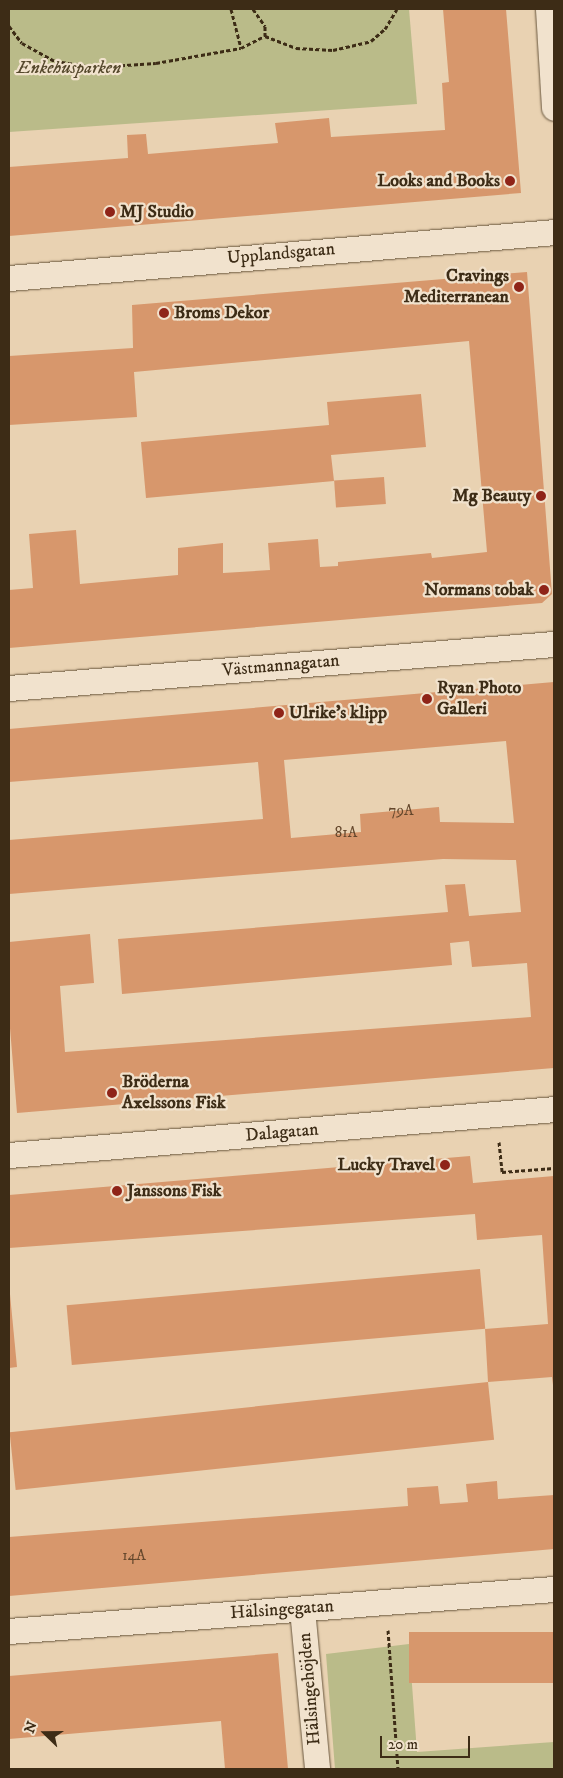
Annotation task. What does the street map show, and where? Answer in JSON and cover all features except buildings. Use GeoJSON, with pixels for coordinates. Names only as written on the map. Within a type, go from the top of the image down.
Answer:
{"type":"FeatureCollection","features":[{"type":"Feature","properties":{"kind":"street"},"geometry":{"type":"LineString","coordinates":[[548,9],[554,108]]}},
{"type":"Feature","properties":{"kind":"street","name":"Upplandsgatan"},"geometry":{"type":"LineString","coordinates":[[9,278],[554,232]]}},
{"type":"Feature","properties":{"kind":"street","name":"Västmannagatan"},"geometry":{"type":"LineString","coordinates":[[9,688],[554,644]]}},
{"type":"Feature","properties":{"kind":"street","name":"Dalagatan"},"geometry":{"type":"LineString","coordinates":[[9,1155],[554,1109]]}},
{"type":"Feature","properties":{"kind":"street","name":"Hälsingegatan"},"geometry":{"type":"LineString","coordinates":[[9,1632],[554,1589]]}},
{"type":"Feature","properties":{"kind":"street","name":"Hälsingehöjden"},"geometry":{"type":"LineString","coordinates":[[302,1608],[317,1769]]}},
{"type":"Feature","properties":{"kind":"path"},"geometry":{"type":"LineString","coordinates":[[231,9],[241,48]]}},
{"type":"Feature","properties":{"kind":"path"},"geometry":{"type":"LineString","coordinates":[[253,9],[265,26],[265,36]]}},
{"type":"Feature","properties":{"kind":"path"},"geometry":{"type":"LineString","coordinates":[[9,26],[22,43],[55,61],[95,66],[156,63],[241,48],[265,36],[296,48],[333,50],[371,41],[385,29],[397,9]]}},
{"type":"Feature","properties":{"kind":"path"},"geometry":{"type":"LineString","coordinates":[[500,1142],[502,1172],[554,1168]]}},
{"type":"Feature","properties":{"kind":"path"},"geometry":{"type":"LineString","coordinates":[[386,1602],[398,1769]]}},
{"type":"Feature","properties":{"kind":"green space","name":"Enkehusparken"},"geometry":{"type":"Polygon","coordinates":[[[9,9],[409,9],[417,104],[9,132],[9,9]]]}},
{"type":"Feature","properties":{"kind":"green space"},"geometry":{"type":"Polygon","coordinates":[[[409,1644],[417,1752],[554,1742],[554,1769],[335,1769],[326,1654],[409,1644]]]}},
{"type":"Feature","properties":{"kind":"place","name":"Looks and Books"},"geometry":{"type":"Point","coordinates":[510,181]}},
{"type":"Feature","properties":{"kind":"place","name":"MJ Studio"},"geometry":{"type":"Point","coordinates":[110,212]}},
{"type":"Feature","properties":{"kind":"place","name":"Cravings Mediterranean"},"geometry":{"type":"Point","coordinates":[519,287]}},
{"type":"Feature","properties":{"kind":"place","name":"Broms Dekor"},"geometry":{"type":"Point","coordinates":[164,313]}},
{"type":"Feature","properties":{"kind":"place","name":"Mg Beauty"},"geometry":{"type":"Point","coordinates":[541,496]}},
{"type":"Feature","properties":{"kind":"place","name":"Normans tobak"},"geometry":{"type":"Point","coordinates":[544,590]}},
{"type":"Feature","properties":{"kind":"place","name":"Ryan Photo Galleri"},"geometry":{"type":"Point","coordinates":[427,699]}},
{"type":"Feature","properties":{"kind":"place","name":"Ulrike's klipp"},"geometry":{"type":"Point","coordinates":[279,713]}},
{"type":"Feature","properties":{"kind":"place","name":"Bröderna Axelssons Fisk"},"geometry":{"type":"Point","coordinates":[112,1093]}},
{"type":"Feature","properties":{"kind":"place","name":"Lucky Travel"},"geometry":{"type":"Point","coordinates":[445,1165]}},
{"type":"Feature","properties":{"kind":"place","name":"Janssons Fisk"},"geometry":{"type":"Point","coordinates":[117,1191]}}]}
